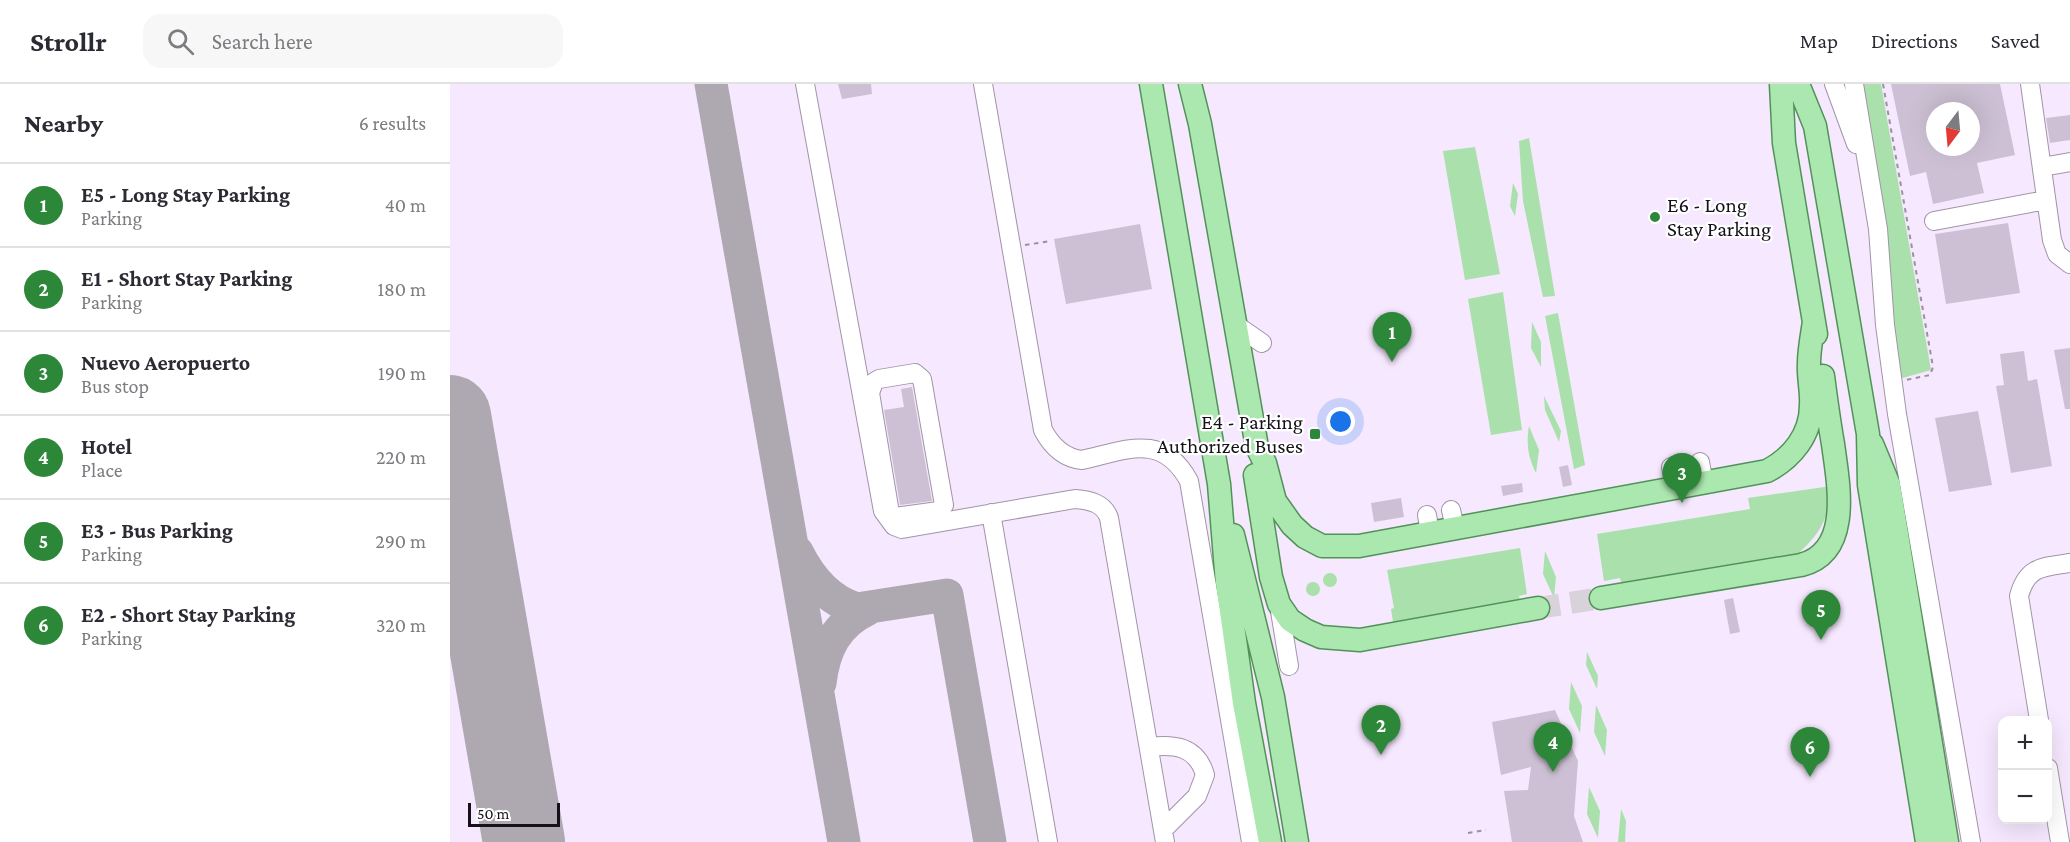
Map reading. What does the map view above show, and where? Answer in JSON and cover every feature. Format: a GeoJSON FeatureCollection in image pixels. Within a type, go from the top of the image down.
{"type":"FeatureCollection","features":[{"type":"Feature","properties":{"kind":"main road"},"geometry":{"type":"LineString","coordinates":[[1152,84],[1219,484],[1273,697],[1297,842]]}},
{"type":"Feature","properties":{"kind":"main road"},"geometry":{"type":"LineString","coordinates":[[1190,84],[1200,124],[1257,447],[1275,501],[1292,525],[1305,537],[1322,546],[1702,472],[1767,471],[1791,456],[1804,435],[1811,408],[1809,362],[1814,322]]}},
{"type":"Feature","properties":{"kind":"main road"},"geometry":{"type":"LineString","coordinates":[[1601,598],[1740,583],[1807,563],[1827,548],[1836,528],[1840,495],[1784,143],[1781,84]]}},
{"type":"Feature","properties":{"kind":"main road"},"geometry":{"type":"LineString","coordinates":[[1798,84],[1815,126],[1868,434],[1869,485],[1927,842]]}},
{"type":"Feature","properties":{"kind":"main road"},"geometry":{"type":"LineString","coordinates":[[1868,434],[1889,485],[1947,842]]}},
{"type":"Feature","properties":{"kind":"main road"},"geometry":{"type":"LineString","coordinates":[[1257,447],[1254,469],[1271,577],[1279,604],[1290,620],[1305,630],[1321,637],[1341,641],[1436,635],[1538,608]]}},
{"type":"Feature","properties":{"kind":"main road"},"geometry":{"type":"LineString","coordinates":[[1219,484],[1227,583],[1244,703],[1270,842]]}},
{"type":"Feature","properties":{"kind":"lane"},"geometry":{"type":"LineString","coordinates":[[805,84],[874,448],[883,511],[894,526],[902,529],[1075,499],[1087,500],[1105,509],[1109,518],[1164,836]]}},
{"type":"Feature","properties":{"kind":"lane"},"geometry":{"type":"LineString","coordinates":[[983,84],[1043,430],[1047,438],[1060,453],[1072,459],[1082,460],[1146,447],[1158,450],[1172,456],[1189,481],[1251,842]]}},
{"type":"Feature","properties":{"kind":"lane"},"geometry":{"type":"LineString","coordinates":[[1834,84],[1871,185]]}},
{"type":"Feature","properties":{"kind":"lane"},"geometry":{"type":"LineString","coordinates":[[1854,84],[1878,229],[1885,325],[1897,414],[1971,842]]}},
{"type":"Feature","properties":{"kind":"lane"},"geometry":{"type":"LineString","coordinates":[[2030,84],[2046,200],[2057,254],[2070,264]]}},
{"type":"Feature","properties":{"kind":"lane"},"geometry":{"type":"LineString","coordinates":[[2042,167],[2070,162]]}},
{"type":"Feature","properties":{"kind":"lane"},"geometry":{"type":"LineString","coordinates":[[1934,221],[2046,200]]}},
{"type":"Feature","properties":{"kind":"lane"},"geometry":{"type":"LineString","coordinates":[[1236,325],[1262,343]]}},
{"type":"Feature","properties":{"kind":"lane"},"geometry":{"type":"LineString","coordinates":[[915,373],[919,375],[922,379],[943,509],[892,516],[874,448],[871,387],[879,379],[915,373]]}},
{"type":"Feature","properties":{"kind":"lane"},"geometry":{"type":"LineString","coordinates":[[992,513],[1048,842]]}},
{"type":"Feature","properties":{"kind":"lane"},"geometry":{"type":"LineString","coordinates":[[2038,716],[2019,596],[2023,581],[2037,569],[2070,563]]}},
{"type":"Feature","properties":{"kind":"lane"},"geometry":{"type":"LineString","coordinates":[[1279,604],[1289,666]]}},
{"type":"Feature","properties":{"kind":"lane"},"geometry":{"type":"LineString","coordinates":[[1149,747],[1177,746],[1195,756],[1205,775],[1197,796],[1164,836]]}},
{"type":"Feature","properties":{"kind":"lane"},"geometry":{"type":"LineString","coordinates":[[2048,770],[2063,836]]}},
{"type":"Feature","properties":{"kind":"path"},"geometry":{"type":"LineString","coordinates":[[1883,84],[1933,368],[1930,375],[1902,383]]}},
{"type":"Feature","properties":{"kind":"path"},"geometry":{"type":"LineString","coordinates":[[1021,245],[1051,240]]}},
{"type":"Feature","properties":{"kind":"path"},"geometry":{"type":"LineString","coordinates":[[1468,833],[1486,830]]}},
{"type":"Feature","properties":{"kind":"shaded area"},"geometry":{"type":"Polygon","coordinates":[[[450,84],[2070,84],[2070,842],[450,842],[450,84]]]}},
{"type":"Feature","properties":{"kind":"green space"},"geometry":{"type":"Polygon","coordinates":[[[1863,84],[1881,84],[1931,370],[1899,379],[1884,212],[1863,84]]]}},
{"type":"Feature","properties":{"kind":"green space"},"geometry":{"type":"Polygon","coordinates":[[[1529,138],[1555,296],[1543,297],[1523,201],[1519,141],[1529,138]]]}},
{"type":"Feature","properties":{"kind":"green space"},"geometry":{"type":"Polygon","coordinates":[[[1475,147],[1500,274],[1465,280],[1443,151],[1475,147]]]}},
{"type":"Feature","properties":{"kind":"green space"},"geometry":{"type":"Polygon","coordinates":[[[1513,183],[1518,194],[1515,216],[1510,206],[1513,183]]]}},
{"type":"Feature","properties":{"kind":"green space"},"geometry":{"type":"Polygon","coordinates":[[[1503,292],[1522,430],[1491,435],[1468,299],[1503,292]]]}},
{"type":"Feature","properties":{"kind":"green space"},"geometry":{"type":"Polygon","coordinates":[[[1558,313],[1585,465],[1574,469],[1545,316],[1558,313]]]}},
{"type":"Feature","properties":{"kind":"green space"},"geometry":{"type":"Polygon","coordinates":[[[1532,322],[1541,342],[1541,367],[1531,348],[1532,322]]]}},
{"type":"Feature","properties":{"kind":"green space"},"geometry":{"type":"Polygon","coordinates":[[[1544,396],[1561,431],[1559,442],[1545,410],[1544,396]]]}},
{"type":"Feature","properties":{"kind":"green space"},"geometry":{"type":"Polygon","coordinates":[[[1529,426],[1539,450],[1536,473],[1528,450],[1529,426]]]}},
{"type":"Feature","properties":{"kind":"green space"},"geometry":{"type":"Polygon","coordinates":[[[1831,486],[1828,508],[1822,526],[1811,541],[1795,556],[1623,588],[1620,578],[1604,581],[1597,534],[1750,509],[1748,498],[1831,486]]]}},
{"type":"Feature","properties":{"kind":"green space"},"geometry":{"type":"Polygon","coordinates":[[[1520,548],[1527,594],[1519,596],[1521,605],[1394,628],[1391,609],[1394,608],[1387,570],[1520,548]]]}},
{"type":"Feature","properties":{"kind":"green space"},"geometry":{"type":"Polygon","coordinates":[[[1545,551],[1556,577],[1554,598],[1543,574],[1545,551]]]}},
{"type":"Feature","properties":{"kind":"green space"},"geometry":{"type":"Polygon","coordinates":[[[1327,573],[1333,573],[1337,580],[1333,587],[1327,587],[1323,583],[1323,577],[1327,573]]]}},
{"type":"Feature","properties":{"kind":"green space"},"geometry":{"type":"Polygon","coordinates":[[[1310,582],[1316,582],[1320,589],[1316,596],[1310,596],[1306,592],[1306,586],[1310,582]]]}},
{"type":"Feature","properties":{"kind":"green space"},"geometry":{"type":"Polygon","coordinates":[[[1587,652],[1598,676],[1597,689],[1586,665],[1587,652]]]}},
{"type":"Feature","properties":{"kind":"green space"},"geometry":{"type":"Polygon","coordinates":[[[1571,682],[1582,706],[1580,733],[1569,709],[1571,682]]]}},
{"type":"Feature","properties":{"kind":"green space"},"geometry":{"type":"Polygon","coordinates":[[[1596,705],[1607,730],[1605,756],[1594,732],[1596,705]]]}},
{"type":"Feature","properties":{"kind":"green space"},"geometry":{"type":"Polygon","coordinates":[[[1589,787],[1600,811],[1598,838],[1587,814],[1589,787]]]}},
{"type":"Feature","properties":{"kind":"green space"},"geometry":{"type":"Polygon","coordinates":[[[1621,809],[1626,821],[1625,842],[1618,842],[1621,809]]]}},
{"type":"Feature","properties":{"kind":"building"},"geometry":{"type":"Polygon","coordinates":[[[838,84],[871,84],[872,94],[842,99],[838,84]]]}},
{"type":"Feature","properties":{"kind":"building"},"geometry":{"type":"Polygon","coordinates":[[[1891,84],[2000,84],[2015,155],[1977,163],[1984,193],[1933,204],[1926,172],[1910,176],[1891,84]]]}},
{"type":"Feature","properties":{"kind":"building"},"geometry":{"type":"Polygon","coordinates":[[[2070,115],[2070,140],[2050,143],[2046,118],[2070,115]]]}},
{"type":"Feature","properties":{"kind":"building"},"geometry":{"type":"Polygon","coordinates":[[[2008,223],[2020,293],[1946,304],[1935,234],[2008,223]]]}},
{"type":"Feature","properties":{"kind":"building"},"geometry":{"type":"Polygon","coordinates":[[[1140,224],[1152,289],[1066,304],[1054,239],[1140,224]]]}},
{"type":"Feature","properties":{"kind":"building"},"geometry":{"type":"Polygon","coordinates":[[[2070,348],[2070,409],[2065,409],[2054,350],[2070,348]]]}},
{"type":"Feature","properties":{"kind":"building"},"geometry":{"type":"Polygon","coordinates":[[[2024,351],[2028,381],[2037,379],[2052,466],[2011,473],[1996,386],[2004,385],[2000,354],[2024,351]]]}},
{"type":"Feature","properties":{"kind":"building"},"geometry":{"type":"Polygon","coordinates":[[[912,387],[932,501],[900,505],[884,410],[904,407],[901,389],[912,387]]]}},
{"type":"Feature","properties":{"kind":"building"},"geometry":{"type":"Polygon","coordinates":[[[1978,411],[1992,485],[1949,492],[1935,418],[1978,411]]]}},
{"type":"Feature","properties":{"kind":"building"},"geometry":{"type":"Polygon","coordinates":[[[1568,465],[1572,485],[1563,487],[1559,467],[1568,465]]]}},
{"type":"Feature","properties":{"kind":"building"},"geometry":{"type":"Polygon","coordinates":[[[1522,483],[1523,492],[1503,496],[1501,486],[1522,483]]]}},
{"type":"Feature","properties":{"kind":"building"},"geometry":{"type":"Polygon","coordinates":[[[1401,498],[1404,517],[1374,522],[1371,503],[1401,498]]]}},
{"type":"Feature","properties":{"kind":"building"},"geometry":{"type":"Polygon","coordinates":[[[1733,598],[1740,632],[1730,634],[1724,600],[1733,598]]]}},
{"type":"Feature","properties":{"kind":"building"},"geometry":{"type":"Polygon","coordinates":[[[1555,710],[1578,761],[1574,816],[1583,842],[1512,842],[1504,791],[1528,790],[1531,767],[1501,775],[1492,722],[1555,710]]]}},
{"type":"Feature","properties":{"kind":"taxiway"},"geometry":{"type":"LineString","coordinates":[[711,84],[844,842]]}},
{"type":"Feature","properties":{"kind":"taxiway"},"geometry":{"type":"LineString","coordinates":[[797,552],[821,587],[838,600],[857,609],[947,595],[990,842]]}},
{"type":"Feature","properties":{"kind":"taxiway"},"geometry":{"type":"LineString","coordinates":[[820,683],[825,659],[834,639],[848,622],[868,609]]}},
{"type":"Feature","properties":{"kind":"runway"},"geometry":{"type":"LineString","coordinates":[[450,416],[524,842]]}},
{"type":"Feature","properties":{"kind":"tunnel"},"geometry":{"type":"LineString","coordinates":[[1538,608],[1601,598]]}},
{"type":"Feature","properties":{"kind":"place","name":"E6 - Long Stay Parking"},"geometry":{"type":"Point","coordinates":[1655,217]}},
{"type":"Feature","properties":{"kind":"place","name":"E5 - Long Stay Parking"},"geometry":{"type":"Point","coordinates":[1392,362]}},
{"type":"Feature","properties":{"kind":"place","name":"E4 - Parking Authorized Buses"},"geometry":{"type":"Point","coordinates":[1315,434]}},
{"type":"Feature","properties":{"kind":"place","name":"Nuevo Aeropuerto"},"geometry":{"type":"Point","coordinates":[1682,503]}},
{"type":"Feature","properties":{"kind":"place","name":"E3 - Bus Parking"},"geometry":{"type":"Point","coordinates":[1821,640]}},
{"type":"Feature","properties":{"kind":"place","name":"E1 - Short Stay Parking"},"geometry":{"type":"Point","coordinates":[1381,755]}},
{"type":"Feature","properties":{"kind":"place","name":"Hotel"},"geometry":{"type":"Point","coordinates":[1553,772]}},
{"type":"Feature","properties":{"kind":"place","name":"E2 - Short Stay Parking"},"geometry":{"type":"Point","coordinates":[1810,777]}}]}
